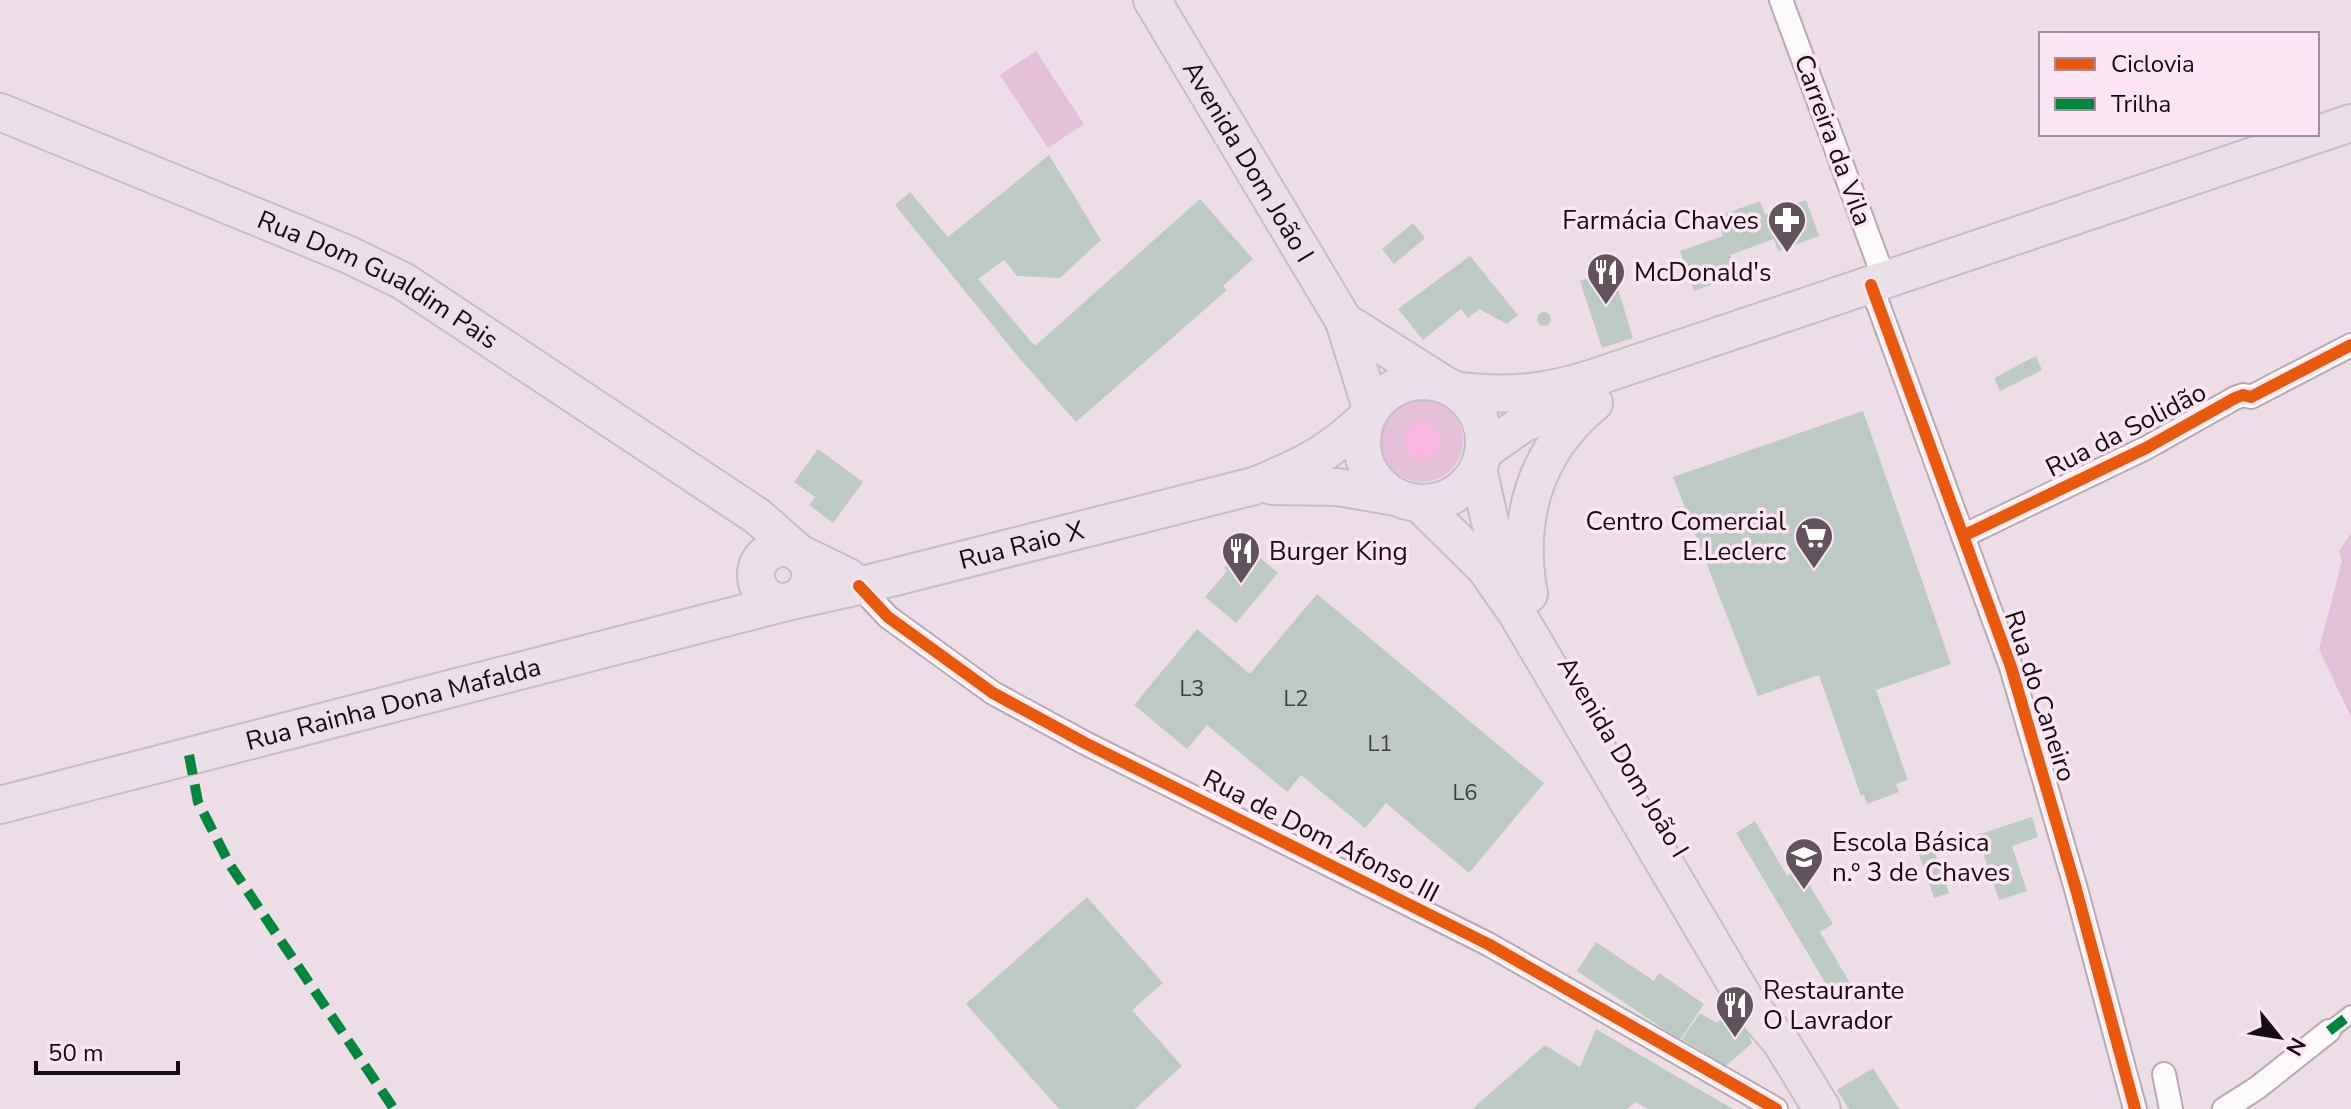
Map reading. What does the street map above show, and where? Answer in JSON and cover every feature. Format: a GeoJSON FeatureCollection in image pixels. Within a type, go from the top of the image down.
{"type":"FeatureCollection","features":[{"type":"Feature","properties":{"kind":"main road","name":"Avenida Dom João I"},"geometry":{"type":"LineString","coordinates":[[1152,0],[1344,321],[1369,413]]}},
{"type":"Feature","properties":{"kind":"main road","name":"Rua Dom Gualdim Pais"},"geometry":{"type":"LineString","coordinates":[[0,112],[347,254],[403,281],[772,528],[799,553],[848,577],[859,586]]}},
{"type":"Feature","properties":{"kind":"main road"},"geometry":{"type":"LineString","coordinates":[[2319,134],[2351,123]]}},
{"type":"Feature","properties":{"kind":"main road"},"geometry":{"type":"LineString","coordinates":[[1878,290],[1557,389],[1512,395],[1420,380],[1401,384],[1385,394],[1369,413],[1362,436],[1366,463],[1381,486],[1407,500],[1437,501],[1454,495],[1468,483],[1481,460],[1524,423],[1878,290],[2314,136]]}},
{"type":"Feature","properties":{"kind":"main road","name":"Avenida Dom João I"},"geometry":{"type":"LineString","coordinates":[[1344,321],[1449,386]]}},
{"type":"Feature","properties":{"kind":"main road"},"geometry":{"type":"LineString","coordinates":[[1449,386],[1470,402],[1479,417],[1484,434],[1481,460]]}},
{"type":"Feature","properties":{"kind":"main road"},"geometry":{"type":"LineString","coordinates":[[1531,603],[1525,573],[1525,531],[1538,477],[1568,426],[1608,392]]}},
{"type":"Feature","properties":{"kind":"main road","name":"Rua Raio X"},"geometry":{"type":"LineString","coordinates":[[787,602],[1254,486],[1326,453],[1369,413]]}},
{"type":"Feature","properties":{"kind":"main road","name":"Avenida Dom João I"},"geometry":{"type":"LineString","coordinates":[[1481,460],[1489,518],[1500,555],[1761,990],[1807,1106]]}},
{"type":"Feature","properties":{"kind":"main road","name":"Rua Raio X"},"geometry":{"type":"LineString","coordinates":[[1254,486],[1337,487],[1407,500]]}},
{"type":"Feature","properties":{"kind":"main road","name":"Rua Dom Gualdim Pais"},"geometry":{"type":"LineString","coordinates":[[727,499],[755,544],[757,567]]}},
{"type":"Feature","properties":{"kind":"main road","name":"Avenida Dom João I"},"geometry":{"type":"LineString","coordinates":[[1407,500],[1485,568],[1516,612],[1746,1001],[1781,1042]]}},
{"type":"Feature","properties":{"kind":"main road"},"geometry":{"type":"LineString","coordinates":[[694,627],[727,602],[761,559],[774,549],[783,547],[799,553],[810,570],[809,581],[805,591],[797,598],[787,602],[776,601],[759,588],[757,567]]}},
{"type":"Feature","properties":{"kind":"main road","name":"Rua Rainha Dona Mafalda"},"geometry":{"type":"LineString","coordinates":[[0,805],[787,602]]}},
{"type":"Feature","properties":{"kind":"street","name":"Carreira da Vila"},"geometry":{"type":"LineString","coordinates":[[1781,0],[1878,290]]}},
{"type":"Feature","properties":{"kind":"street","name":"Rua do Caneiro"},"geometry":{"type":"LineString","coordinates":[[1878,290],[2011,667],[2076,889],[2135,1109]]}},
{"type":"Feature","properties":{"kind":"street","name":"Rua da Solidão"},"geometry":{"type":"LineString","coordinates":[[1963,536],[2146,448],[2235,398],[2243,395],[2251,397],[2351,345]]}},
{"type":"Feature","properties":{"kind":"street","name":"Rua de Dom Afonso III"},"geometry":{"type":"LineString","coordinates":[[859,586],[888,617],[993,693],[1085,743],[1488,944],[1776,1109]]}},
{"type":"Feature","properties":{"kind":"street"},"geometry":{"type":"LineString","coordinates":[[2224,1109],[2257,1088],[2351,1014]]}},
{"type":"Feature","properties":{"kind":"street"},"geometry":{"type":"LineString","coordinates":[[2164,1074],[2171,1109]]}},
{"type":"Feature","properties":{"kind":"shaded area"},"geometry":{"type":"Polygon","coordinates":[[[1036,51],[1084,124],[1048,148],[1000,75],[1036,51]]]}},
{"type":"Feature","properties":{"kind":"shaded area"},"geometry":{"type":"Polygon","coordinates":[[[1422,400],[1438,404],[1451,412],[1459,425],[1463,441],[1459,457],[1451,470],[1438,478],[1422,482],[1406,478],[1393,470],[1385,457],[1381,441],[1385,425],[1393,412],[1406,404],[1422,400]]]}},
{"type":"Feature","properties":{"kind":"shaded area"},"geometry":{"type":"Polygon","coordinates":[[[1422,424],[1435,429],[1440,442],[1435,455],[1422,460],[1409,455],[1404,442],[1409,429],[1422,424]]]}},
{"type":"Feature","properties":{"kind":"shaded area"},"geometry":{"type":"Polygon","coordinates":[[[2351,534],[2351,717],[2319,649],[2342,561],[2339,551],[2351,534]]]}},
{"type":"Feature","properties":{"kind":"building"},"geometry":{"type":"Polygon","coordinates":[[[1049,155],[1101,240],[1060,278],[1017,276],[1004,260],[978,279],[1035,346],[1200,199],[1253,259],[1223,286],[1227,290],[1076,422],[1020,359],[895,205],[910,192],[948,237],[1049,155]]]}},
{"type":"Feature","properties":{"kind":"building"},"geometry":{"type":"Polygon","coordinates":[[[1806,200],[1819,236],[1778,251],[1774,239],[1730,255],[1737,275],[1694,291],[1680,251],[1723,236],[1717,217],[1760,201],[1765,215],[1806,200]]]}},
{"type":"Feature","properties":{"kind":"building"},"geometry":{"type":"Polygon","coordinates":[[[1413,223],[1425,238],[1394,264],[1382,249],[1413,223]]]}},
{"type":"Feature","properties":{"kind":"building"},"geometry":{"type":"Polygon","coordinates":[[[1470,256],[1518,315],[1507,324],[1479,309],[1468,318],[1461,309],[1423,340],[1398,309],[1470,256]]]}},
{"type":"Feature","properties":{"kind":"building","name":"McDonald's"},"geometry":{"type":"Polygon","coordinates":[[[1612,270],[1633,338],[1602,348],[1580,281],[1612,270]]]}},
{"type":"Feature","properties":{"kind":"building"},"geometry":{"type":"Polygon","coordinates":[[[1544,312],[1551,319],[1544,326],[1537,319],[1544,312]]]}},
{"type":"Feature","properties":{"kind":"building"},"geometry":{"type":"Polygon","coordinates":[[[2036,356],[2042,370],[2000,391],[1994,378],[2036,356]]]}},
{"type":"Feature","properties":{"kind":"building","name":"Centro Comercial E.Leclerc"},"geometry":{"type":"Polygon","coordinates":[[[1863,411],[1951,664],[1876,690],[1908,780],[1896,784],[1899,792],[1867,804],[1864,795],[1861,796],[1819,675],[1758,696],[1673,477],[1863,411]]]}},
{"type":"Feature","properties":{"kind":"building"},"geometry":{"type":"Polygon","coordinates":[[[818,449],[863,482],[833,523],[809,505],[815,497],[794,482],[818,449]]]}},
{"type":"Feature","properties":{"kind":"building","name":"Burger King"},"geometry":{"type":"Polygon","coordinates":[[[1244,544],[1278,573],[1236,623],[1205,597],[1244,544]]]}},
{"type":"Feature","properties":{"kind":"building"},"geometry":{"type":"Polygon","coordinates":[[[1317,594],[1544,783],[1469,873],[1386,803],[1365,828],[1301,775],[1287,792],[1207,725],[1187,749],[1134,705],[1197,629],[1250,674],[1317,594]]]}},
{"type":"Feature","properties":{"kind":"building"},"geometry":{"type":"Polygon","coordinates":[[[2032,817],[2038,837],[2012,846],[2027,891],[1999,900],[1977,835],[2032,817]]]}},
{"type":"Feature","properties":{"kind":"building"},"geometry":{"type":"Polygon","coordinates":[[[1755,821],[1787,876],[1799,868],[1833,924],[1820,932],[1850,983],[1832,994],[1736,833],[1755,821]]]}},
{"type":"Feature","properties":{"kind":"building"},"geometry":{"type":"Polygon","coordinates":[[[1934,849],[1949,893],[1934,898],[1919,855],[1934,849]]]}},
{"type":"Feature","properties":{"kind":"building"},"geometry":{"type":"Polygon","coordinates":[[[1087,897],[1163,983],[1132,1010],[1182,1066],[1135,1109],[1059,1109],[966,1004],[1087,897]]]}},
{"type":"Feature","properties":{"kind":"building"},"geometry":{"type":"Polygon","coordinates":[[[1596,942],[1654,981],[1659,973],[1704,1004],[1680,1040],[1577,971],[1596,942]]]}},
{"type":"Feature","properties":{"kind":"building","name":"Restaurante O Lavrador"},"geometry":{"type":"Polygon","coordinates":[[[1735,1007],[1752,1043],[1726,1066],[1682,1039],[1700,1013],[1717,1023],[1735,1007]]]}},
{"type":"Feature","properties":{"kind":"building"},"geometry":{"type":"Polygon","coordinates":[[[1596,1029],[1733,1109],[1648,1109],[1635,1102],[1627,1109],[1472,1109],[1545,1045],[1580,1067],[1596,1029]]]}},
{"type":"Feature","properties":{"kind":"building"},"geometry":{"type":"Polygon","coordinates":[[[1873,1068],[1899,1109],[1849,1109],[1837,1090],[1873,1068]]]}},
{"type":"Feature","properties":{"kind":"marked path"},"geometry":{"type":"LineString","coordinates":[[189,755],[198,802],[230,865],[394,1109]]}},
{"type":"Feature","properties":{"kind":"marked path"},"geometry":{"type":"LineString","coordinates":[[2329,1031],[2351,1014]]}},
{"type":"Feature","properties":{"kind":"cycle path"},"geometry":{"type":"LineString","coordinates":[[1871,285],[2011,667],[2076,889],[2135,1109]]}},
{"type":"Feature","properties":{"kind":"cycle path"},"geometry":{"type":"LineString","coordinates":[[1963,536],[2146,448],[2235,398],[2243,395],[2251,397],[2351,345]]}},
{"type":"Feature","properties":{"kind":"cycle path"},"geometry":{"type":"LineString","coordinates":[[859,586],[888,617],[993,693],[1085,743],[1488,944],[1776,1109]]}},
{"type":"Feature","properties":{"kind":"place","name":"Farmácia Chaves"},"geometry":{"type":"Point","coordinates":[1787,254]}},
{"type":"Feature","properties":{"kind":"place","name":"McDonald's"},"geometry":{"type":"Point","coordinates":[1606,306]}},
{"type":"Feature","properties":{"kind":"place","name":"Centro Comercial E.Leclerc"},"geometry":{"type":"Point","coordinates":[1814,570]}},
{"type":"Feature","properties":{"kind":"place","name":"Burger King"},"geometry":{"type":"Point","coordinates":[1241,585]}},
{"type":"Feature","properties":{"kind":"place","name":"Escola Básica n.º 3 de Chaves"},"geometry":{"type":"Point","coordinates":[1804,891]}},
{"type":"Feature","properties":{"kind":"place","name":"Restaurante O Lavrador"},"geometry":{"type":"Point","coordinates":[1735,1039]}}]}
